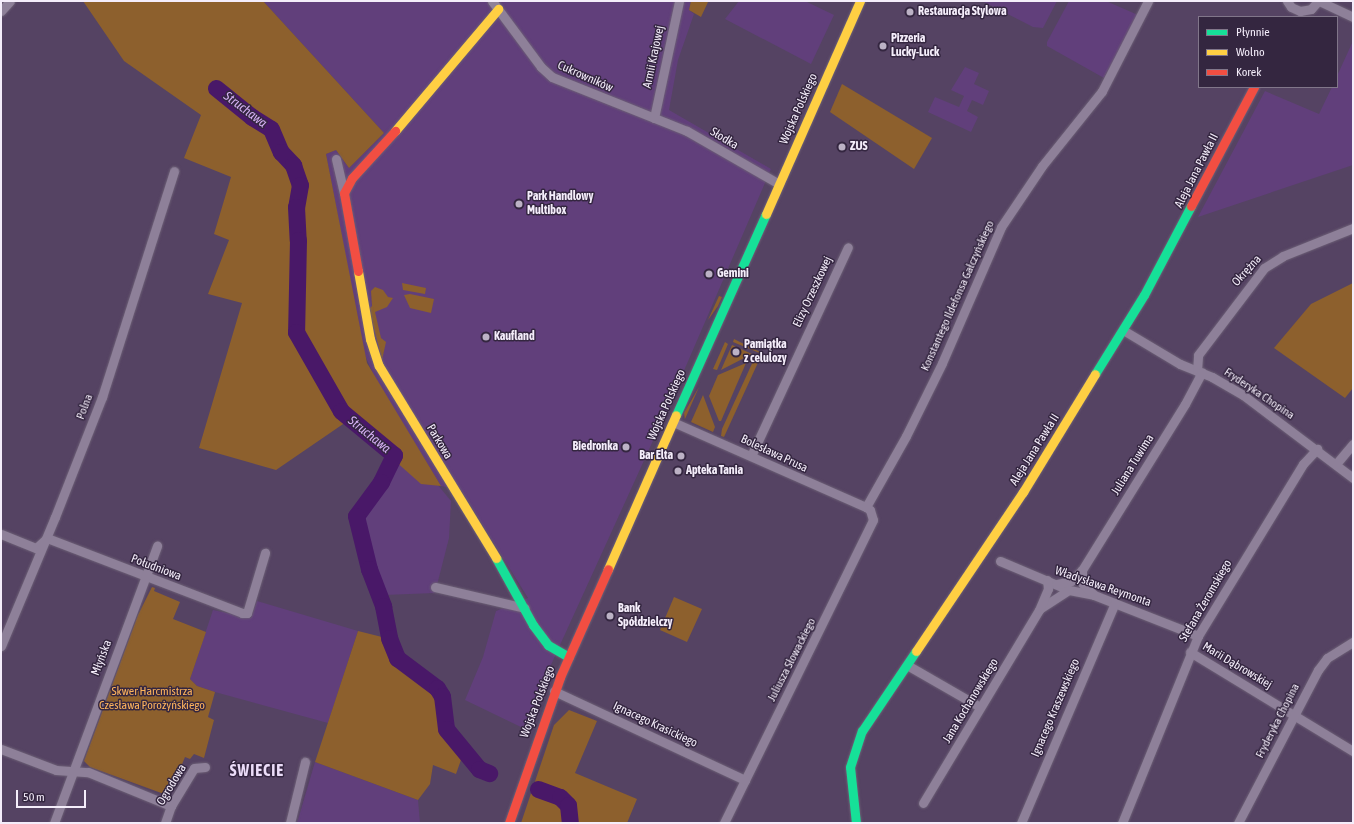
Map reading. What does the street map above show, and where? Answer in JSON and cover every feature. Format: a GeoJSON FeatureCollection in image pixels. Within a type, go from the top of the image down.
{"type":"FeatureCollection","features":[{"type":"Feature","properties":{"kind":"street"},"geometry":{"type":"LineString","coordinates":[[1,11],[10,1]]}},
{"type":"Feature","properties":{"kind":"street","name":"Cukrowników"},"geometry":{"type":"LineString","coordinates":[[492,1],[552,77],[654,118]]}},
{"type":"Feature","properties":{"kind":"street","name":"Armii Krajowej"},"geometry":{"type":"LineString","coordinates":[[654,118],[679,1]]}},
{"type":"Feature","properties":{"kind":"street","name":"Wojska Polskiego"},"geometry":{"type":"LineString","coordinates":[[509,823],[554,691],[568,657],[860,1]]}},
{"type":"Feature","properties":{"kind":"street","name":"Konstantego Ildefonsa Gałczyńskiego"},"geometry":{"type":"LineString","coordinates":[[866,507],[906,436],[942,363],[1001,227],[1042,166],[1102,91],[1148,1]]}},
{"type":"Feature","properties":{"kind":"street"},"geometry":{"type":"LineString","coordinates":[[1287,1],[1292,13],[1305,11],[1318,1],[1353,17]]}},
{"type":"Feature","properties":{"kind":"street"},"geometry":{"type":"LineString","coordinates":[[344,193],[352,178],[367,164],[498,9]]}},
{"type":"Feature","properties":{"kind":"street","name":"Aleja Jana Pawła II"},"geometry":{"type":"LineString","coordinates":[[856,823],[850,776],[855,746],[866,724],[1023,492],[1123,330],[1159,270],[1253,88]]}},
{"type":"Feature","properties":{"kind":"street","name":"Słodka"},"geometry":{"type":"LineString","coordinates":[[654,118],[687,131],[779,184]]}},
{"type":"Feature","properties":{"kind":"street"},"geometry":{"type":"LineString","coordinates":[[336,159],[344,193]]}},
{"type":"Feature","properties":{"kind":"street","name":"Polna"},"geometry":{"type":"LineString","coordinates":[[1,646],[47,538],[106,384],[174,171]]}},
{"type":"Feature","properties":{"kind":"street","name":"Parkowa"},"geometry":{"type":"LineString","coordinates":[[344,193],[361,279],[370,339],[378,366],[545,642],[568,657]]}},
{"type":"Feature","properties":{"kind":"street","name":"Okrężna"},"geometry":{"type":"LineString","coordinates":[[1199,372],[1198,355],[1264,268],[1284,256],[1353,228]]}},
{"type":"Feature","properties":{"kind":"street","name":"Elizy Orzeszkowej"},"geometry":{"type":"LineString","coordinates":[[751,456],[848,247]]}},
{"type":"Feature","properties":{"kind":"street","name":"Fryderyka Chopina"},"geometry":{"type":"LineString","coordinates":[[1123,330],[1180,364],[1199,372],[1243,395],[1317,449],[1353,478]]}},
{"type":"Feature","properties":{"kind":"street","name":"Juliana Tuwima"},"geometry":{"type":"LineString","coordinates":[[1057,584],[1071,581],[1082,570],[1185,404],[1199,372]]}},
{"type":"Feature","properties":{"kind":"street","name":"Bolesława Prusa"},"geometry":{"type":"LineString","coordinates":[[673,422],[866,507]]}},
{"type":"Feature","properties":{"kind":"street"},"geometry":{"type":"LineString","coordinates":[[1336,464],[1353,444]]}},
{"type":"Feature","properties":{"kind":"street","name":"Stefana Żeromskiego"},"geometry":{"type":"LineString","coordinates":[[1122,823],[1190,652],[1198,636],[1303,464],[1317,449]]}},
{"type":"Feature","properties":{"kind":"street","name":"Juliusza Słowackiego"},"geometry":{"type":"LineString","coordinates":[[724,823],[872,526],[873,516],[866,507]]}},
{"type":"Feature","properties":{"kind":"street"},"geometry":{"type":"LineString","coordinates":[[1,534],[36,548],[47,538]]}},
{"type":"Feature","properties":{"kind":"street","name":"Południowa"},"geometry":{"type":"LineString","coordinates":[[47,538],[242,613],[247,613],[265,553]]}},
{"type":"Feature","properties":{"kind":"street","name":"Młyńska"},"geometry":{"type":"LineString","coordinates":[[54,823],[157,546]]}},
{"type":"Feature","properties":{"kind":"street","name":"Władysława Reymonta"},"geometry":{"type":"LineString","coordinates":[[1000,561],[1069,590],[1094,595],[1198,636]]}},
{"type":"Feature","properties":{"kind":"street"},"geometry":{"type":"LineString","coordinates":[[1082,570],[1082,583],[1094,595]]}},
{"type":"Feature","properties":{"kind":"street","name":"Jana Kochanowskiego"},"geometry":{"type":"LineString","coordinates":[[923,803],[1039,610],[1048,589],[1047,580]]}},
{"type":"Feature","properties":{"kind":"street"},"geometry":{"type":"LineString","coordinates":[[435,587],[524,608]]}},
{"type":"Feature","properties":{"kind":"street","name":"Jana Kochanowskiego"},"geometry":{"type":"LineString","coordinates":[[1039,610],[1069,590]]}},
{"type":"Feature","properties":{"kind":"street","name":"Ignacego Kraszewskiego"},"geometry":{"type":"LineString","coordinates":[[1021,823],[1115,603]]}},
{"type":"Feature","properties":{"kind":"street","name":"Fryderyka Chopina"},"geometry":{"type":"LineString","coordinates":[[1238,823],[1318,670],[1327,658],[1353,642]]}},
{"type":"Feature","properties":{"kind":"street","name":"Marii Dąbrowskiej"},"geometry":{"type":"LineString","coordinates":[[1190,652],[1353,751]]}},
{"type":"Feature","properties":{"kind":"street"},"geometry":{"type":"LineString","coordinates":[[907,665],[980,707]]}},
{"type":"Feature","properties":{"kind":"street","name":"Ignacego Krasickiego"},"geometry":{"type":"LineString","coordinates":[[554,691],[745,780]]}},
{"type":"Feature","properties":{"kind":"street"},"geometry":{"type":"LineString","coordinates":[[1,749],[56,770],[88,772],[171,806]]}},
{"type":"Feature","properties":{"kind":"street"},"geometry":{"type":"LineString","coordinates":[[290,823],[305,762]]}},
{"type":"Feature","properties":{"kind":"street","name":"Ogrodowa"},"geometry":{"type":"LineString","coordinates":[[165,823],[171,806],[194,768],[205,766]]}},
{"type":"Feature","properties":{"kind":"shaded area"},"geometry":{"type":"Polygon","coordinates":[[[263,1],[691,1],[689,10],[694,14],[678,60],[669,110],[771,169],[667,410],[550,667],[525,729],[465,700],[483,657],[496,611],[528,598],[461,490],[441,486],[375,378],[364,353],[326,154],[336,150],[349,168],[384,133],[263,1]]]}},
{"type":"Feature","properties":{"kind":"shaded area"},"geometry":{"type":"Polygon","coordinates":[[[739,1],[805,1],[834,15],[811,64],[725,19],[739,1]]]}},
{"type":"Feature","properties":{"kind":"shaded area"},"geometry":{"type":"Polygon","coordinates":[[[982,1],[1057,1],[1043,28],[1033,27],[982,1]]]}},
{"type":"Feature","properties":{"kind":"shaded area"},"geometry":{"type":"Polygon","coordinates":[[[1069,1],[1106,1],[1138,15],[1104,78],[1047,46],[1047,42],[1069,1]]]}},
{"type":"Feature","properties":{"kind":"shaded area"},"geometry":{"type":"Polygon","coordinates":[[[1353,41],[1353,165],[1198,217],[1265,91],[1319,114],[1332,88],[1338,88],[1338,74],[1353,41]]]}},
{"type":"Feature","properties":{"kind":"shaded area"},"geometry":{"type":"Polygon","coordinates":[[[965,67],[979,73],[974,84],[989,91],[983,105],[972,100],[967,111],[978,117],[971,132],[928,112],[935,97],[959,107],[964,96],[951,90],[965,67]]]}},
{"type":"Feature","properties":{"kind":"shaded area"},"geometry":{"type":"Polygon","coordinates":[[[399,456],[428,473],[451,501],[449,538],[435,593],[384,595],[370,561],[359,516],[399,456]]]}},
{"type":"Feature","properties":{"kind":"shaded area"},"geometry":{"type":"Polygon","coordinates":[[[257,601],[358,631],[328,723],[215,692],[197,686],[190,679],[213,610],[251,618],[257,601]]]}},
{"type":"Feature","properties":{"kind":"shaded area"},"geometry":{"type":"Polygon","coordinates":[[[315,762],[418,800],[420,823],[297,823],[315,762]]]}},
{"type":"Feature","properties":{"kind":"green space"},"geometry":{"type":"Polygon","coordinates":[[[83,1],[263,1],[384,133],[349,168],[336,150],[326,154],[367,363],[441,486],[421,484],[349,420],[276,470],[199,448],[242,303],[208,294],[229,240],[214,234],[231,177],[184,158],[201,115],[124,61],[83,1]]]}},
{"type":"Feature","properties":{"kind":"green space"},"geometry":{"type":"Polygon","coordinates":[[[691,1],[708,2],[701,17],[689,10],[691,1]]]}},
{"type":"Feature","properties":{"kind":"green space"},"geometry":{"type":"Polygon","coordinates":[[[842,84],[932,138],[914,169],[830,112],[842,84]]]}},
{"type":"Feature","properties":{"kind":"green space"},"geometry":{"type":"Polygon","coordinates":[[[402,283],[426,288],[425,294],[403,290],[402,283]]]}},
{"type":"Feature","properties":{"kind":"green space"},"geometry":{"type":"Polygon","coordinates":[[[1353,283],[1353,388],[1345,398],[1274,348],[1311,304],[1353,283]]]}},
{"type":"Feature","properties":{"kind":"green space"},"geometry":{"type":"Polygon","coordinates":[[[375,287],[383,290],[388,297],[393,298],[387,307],[375,312],[381,338],[386,342],[382,360],[369,309],[372,306],[371,291],[375,287]]]}},
{"type":"Feature","properties":{"kind":"green space"},"geometry":{"type":"Polygon","coordinates":[[[410,294],[434,299],[431,313],[410,308],[404,295],[410,294]]]}},
{"type":"Feature","properties":{"kind":"green space"},"geometry":{"type":"Polygon","coordinates":[[[719,296],[722,297],[718,306],[708,320],[719,296]]]}},
{"type":"Feature","properties":{"kind":"green space"},"geometry":{"type":"Polygon","coordinates":[[[734,339],[762,353],[762,354],[733,342],[734,339]]]}},
{"type":"Feature","properties":{"kind":"green space"},"geometry":{"type":"Polygon","coordinates":[[[725,342],[728,344],[717,370],[713,369],[725,342]]]}},
{"type":"Feature","properties":{"kind":"green space"},"geometry":{"type":"Polygon","coordinates":[[[732,345],[752,354],[721,370],[732,345]]]}},
{"type":"Feature","properties":{"kind":"green space"},"geometry":{"type":"Polygon","coordinates":[[[756,355],[761,356],[724,437],[721,436],[722,429],[756,355]]]}},
{"type":"Feature","properties":{"kind":"green space"},"geometry":{"type":"Polygon","coordinates":[[[746,363],[721,421],[719,421],[709,396],[718,375],[746,363]]]}},
{"type":"Feature","properties":{"kind":"green space"},"geometry":{"type":"Polygon","coordinates":[[[699,387],[685,419],[685,420],[684,413],[699,387]]]}},
{"type":"Feature","properties":{"kind":"green space"},"geometry":{"type":"Polygon","coordinates":[[[703,395],[715,427],[713,432],[691,422],[703,395]]]}},
{"type":"Feature","properties":{"kind":"green space","name":"Skwer Harcmistrza Czesława Porożyńskiego"},"geometry":{"type":"Polygon","coordinates":[[[152,587],[155,588],[154,591],[180,602],[173,619],[206,632],[190,679],[197,686],[215,692],[208,717],[214,720],[204,758],[194,754],[190,759],[185,757],[171,791],[164,794],[90,767],[84,761],[138,615],[152,587]]]}},
{"type":"Feature","properties":{"kind":"green space"},"geometry":{"type":"Polygon","coordinates":[[[674,597],[702,609],[687,642],[660,630],[674,597]]]}},
{"type":"Feature","properties":{"kind":"green space"},"geometry":{"type":"Polygon","coordinates":[[[358,631],[382,637],[395,661],[435,695],[442,730],[462,757],[456,774],[433,765],[430,784],[418,800],[315,762],[358,631]]]}},
{"type":"Feature","properties":{"kind":"green space"},"geometry":{"type":"Polygon","coordinates":[[[569,710],[597,721],[575,773],[637,799],[627,823],[521,823],[554,725],[569,710]]]}},
{"type":"Feature","properties":{"kind":"waterway","name":"Struchawa"},"geometry":{"type":"LineString","coordinates":[[216,88],[252,117],[271,129],[281,152],[293,165],[300,185],[296,207],[298,240],[296,332],[341,411],[394,455],[381,482],[356,516],[369,569],[383,606],[389,638],[397,658],[437,688],[442,696],[446,729],[479,769],[489,773]]}},
{"type":"Feature","properties":{"kind":"waterway","name":"Struchawa"},"geometry":{"type":"LineString","coordinates":[[538,789],[560,797],[568,805],[570,823]]}},
{"type":"Feature","properties":{"kind":"traffic: fast"},"geometry":{"type":"LineString","coordinates":[[1095,374],[1144,295],[1191,206]]}},
{"type":"Feature","properties":{"kind":"traffic: fast"},"geometry":{"type":"LineString","coordinates":[[676,415],[766,214]]}},
{"type":"Feature","properties":{"kind":"traffic: fast"},"geometry":{"type":"LineString","coordinates":[[496,558],[533,625],[548,645],[569,657]]}},
{"type":"Feature","properties":{"kind":"traffic: fast"},"geometry":{"type":"LineString","coordinates":[[856,823],[850,767],[862,731],[916,651]]}},
{"type":"Feature","properties":{"kind":"traffic: slow"},"geometry":{"type":"LineString","coordinates":[[766,214],[860,1]]}},
{"type":"Feature","properties":{"kind":"traffic: slow"},"geometry":{"type":"LineString","coordinates":[[395,131],[498,9]]}},
{"type":"Feature","properties":{"kind":"traffic: slow"},"geometry":{"type":"LineString","coordinates":[[358,271],[370,339],[379,366],[496,558]]}},
{"type":"Feature","properties":{"kind":"traffic: slow"},"geometry":{"type":"LineString","coordinates":[[916,651],[1023,492],[1095,374]]}},
{"type":"Feature","properties":{"kind":"traffic: slow"},"geometry":{"type":"LineString","coordinates":[[608,569],[676,415]]}},
{"type":"Feature","properties":{"kind":"traffic: jam"},"geometry":{"type":"LineString","coordinates":[[1191,206],[1253,88]]}},
{"type":"Feature","properties":{"kind":"traffic: jam"},"geometry":{"type":"LineString","coordinates":[[358,271],[344,193],[352,178],[395,131]]}},
{"type":"Feature","properties":{"kind":"traffic: jam"},"geometry":{"type":"LineString","coordinates":[[509,823],[560,677],[608,569]]}},
{"type":"Feature","properties":{"kind":"place","name":"Restauracja Stylowa"},"geometry":{"type":"Point","coordinates":[910,12]}},
{"type":"Feature","properties":{"kind":"place","name":"Pizzeria Lucky-Luck"},"geometry":{"type":"Point","coordinates":[883,46]}},
{"type":"Feature","properties":{"kind":"place","name":"ZUS"},"geometry":{"type":"Point","coordinates":[842,147]}},
{"type":"Feature","properties":{"kind":"place","name":"Park Handlowy Multibox"},"geometry":{"type":"Point","coordinates":[519,204]}},
{"type":"Feature","properties":{"kind":"place","name":"Gemini"},"geometry":{"type":"Point","coordinates":[709,274]}},
{"type":"Feature","properties":{"kind":"place","name":"Kaufland"},"geometry":{"type":"Point","coordinates":[486,337]}},
{"type":"Feature","properties":{"kind":"place","name":"Pamiątka z celulozy"},"geometry":{"type":"Point","coordinates":[736,352]}},
{"type":"Feature","properties":{"kind":"place","name":"Biedronka"},"geometry":{"type":"Point","coordinates":[626,447]}},
{"type":"Feature","properties":{"kind":"place","name":"Bar Elta"},"geometry":{"type":"Point","coordinates":[681,456]}},
{"type":"Feature","properties":{"kind":"place","name":"Apteka Tania"},"geometry":{"type":"Point","coordinates":[678,471]}},
{"type":"Feature","properties":{"kind":"place","name":"Bank Spółdzielczy"},"geometry":{"type":"Point","coordinates":[610,616]}},
{"type":"Feature","properties":{"kind":"district","name":"ŚWIECIE"},"geometry":{"type":"Point","coordinates":[257,770]}}]}
